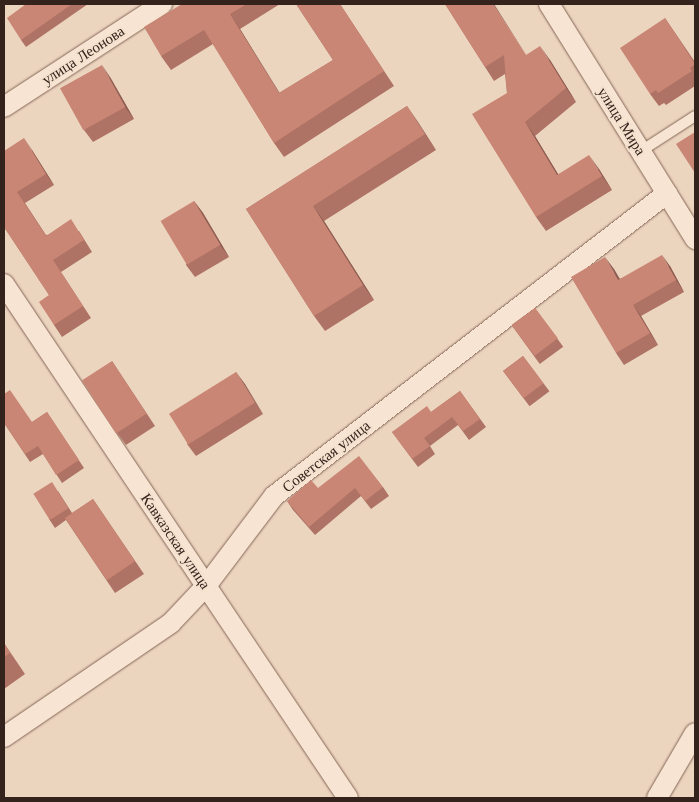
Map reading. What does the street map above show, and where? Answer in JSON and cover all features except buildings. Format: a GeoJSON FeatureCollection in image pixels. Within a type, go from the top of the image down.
{"type":"FeatureCollection","features":[{"type":"Feature","properties":{"kind":"street","name":"улица Леонова"},"geometry":{"type":"LineString","coordinates":[[4,107],[162,4]]}},
{"type":"Feature","properties":{"kind":"street","name":"улица Мира"},"geometry":{"type":"LineString","coordinates":[[549,4],[695,239]]}},
{"type":"Feature","properties":{"kind":"street","name":"Советская улица"},"geometry":{"type":"LineString","coordinates":[[4,737],[171,623],[206,586],[274,496],[667,193]]}},
{"type":"Feature","properties":{"kind":"street","name":"Кавказская улица"},"geometry":{"type":"LineString","coordinates":[[4,284],[348,798]]}},
{"type":"Feature","properties":{"kind":"street"},"geometry":{"type":"LineString","coordinates":[[657,798],[695,732]]}},
{"type":"Feature","properties":{"kind":"lane"},"geometry":{"type":"LineString","coordinates":[[640,151],[695,116]]}}]}
